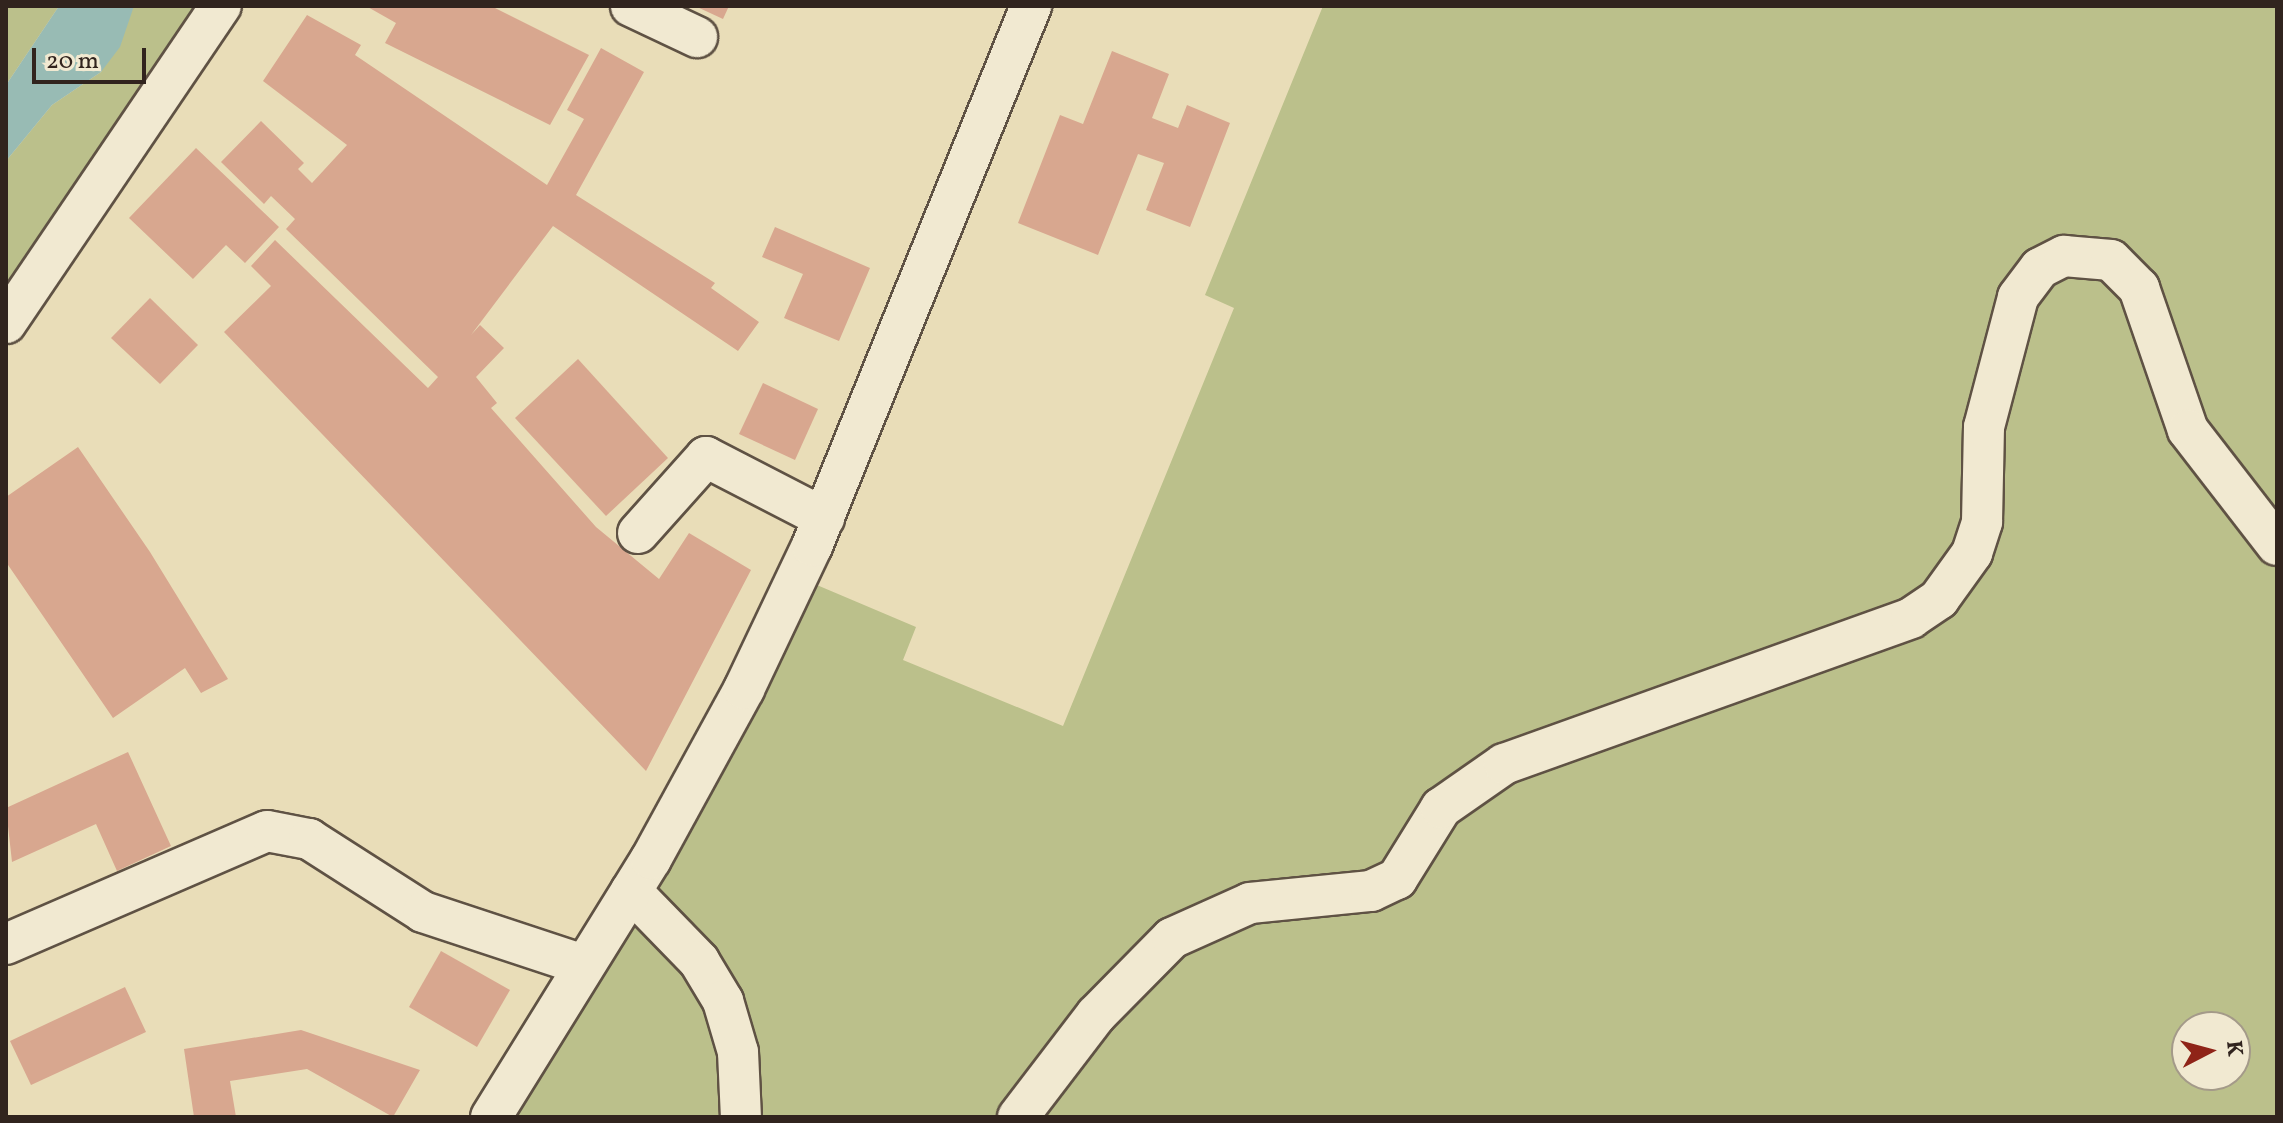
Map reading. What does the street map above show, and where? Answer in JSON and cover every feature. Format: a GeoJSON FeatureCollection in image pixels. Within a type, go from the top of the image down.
{"type":"FeatureCollection","features":[{"type":"Feature","properties":{"kind":"street"},"geometry":{"type":"LineString","coordinates":[[6,323],[221,6]]}},
{"type":"Feature","properties":{"kind":"street"},"geometry":{"type":"LineString","coordinates":[[631,6],[697,37]]}},
{"type":"Feature","properties":{"kind":"street"},"geometry":{"type":"LineString","coordinates":[[491,1117],[631,891],[744,689],[824,518],[1031,6]]}},
{"type":"Feature","properties":{"kind":"street"},"geometry":{"type":"LineString","coordinates":[[1018,1117],[1096,1015],[1172,938],[1250,903],[1371,891],[1397,879],[1441,808],[1504,764],[1911,618],[1939,599],[1972,553],[1982,522],[1984,427],[2018,297],[2040,268],[2064,256],[2111,260],[2139,288],[2188,430],[2277,545]]}},
{"type":"Feature","properties":{"kind":"street"},"geometry":{"type":"LineString","coordinates":[[638,533],[706,457],[824,518]]}},
{"type":"Feature","properties":{"kind":"street"},"geometry":{"type":"LineString","coordinates":[[6,944],[267,831],[309,839],[423,912],[583,965]]}},
{"type":"Feature","properties":{"kind":"street"},"geometry":{"type":"LineString","coordinates":[[631,891],[699,961],[723,1001],[738,1052],[741,1117]]}},
{"type":"Feature","properties":{"kind":"green space"},"geometry":{"type":"Polygon","coordinates":[[[6,6],[59,6],[6,85],[6,6]]]}},
{"type":"Feature","properties":{"kind":"green space"},"geometry":{"type":"Polygon","coordinates":[[[134,6],[221,6],[6,323],[6,161],[52,105],[101,72],[134,6]]]}},
{"type":"Feature","properties":{"kind":"green space"},"geometry":{"type":"Polygon","coordinates":[[[1323,6],[2277,6],[2277,1117],[491,1117],[798,577],[916,627],[903,660],[1063,726],[1234,308],[1205,295],[1323,6]]]}},
{"type":"Feature","properties":{"kind":"water"},"geometry":{"type":"Polygon","coordinates":[[[59,6],[134,6],[120,47],[101,72],[52,105],[6,161],[6,85],[59,6]]]}},
{"type":"Feature","properties":{"kind":"building"},"geometry":{"type":"Polygon","coordinates":[[[366,6],[491,6],[589,55],[550,125],[385,43],[396,23],[366,6]]]}},
{"type":"Feature","properties":{"kind":"building"},"geometry":{"type":"Polygon","coordinates":[[[695,6],[729,6],[723,19],[695,6]]]}},
{"type":"Feature","properties":{"kind":"building"},"geometry":{"type":"Polygon","coordinates":[[[307,15],[361,45],[355,55],[547,185],[584,119],[567,110],[601,48],[644,72],[576,195],[715,283],[711,288],[759,322],[738,351],[553,226],[471,335],[480,325],[504,348],[476,377],[497,403],[491,408],[596,527],[659,579],[689,533],[751,570],[646,771],[224,332],[271,286],[251,266],[275,240],[428,388],[438,377],[286,229],[295,219],[271,196],[264,204],[221,162],[261,121],[304,163],[298,169],[312,183],[347,145],[263,81],[307,15]]]}},
{"type":"Feature","properties":{"kind":"building"},"geometry":{"type":"Polygon","coordinates":[[[1112,51],[1169,74],[1152,118],[1178,128],[1187,105],[1230,123],[1190,227],[1146,210],[1164,163],[1138,154],[1098,255],[1018,223],[1060,115],[1083,124],[1112,51]]]}},
{"type":"Feature","properties":{"kind":"building"},"geometry":{"type":"Polygon","coordinates":[[[196,148],[279,227],[245,263],[226,245],[193,279],[129,218],[196,148]]]}},
{"type":"Feature","properties":{"kind":"building"},"geometry":{"type":"Polygon","coordinates":[[[775,227],[870,268],[839,341],[784,318],[803,274],[762,257],[775,227]]]}},
{"type":"Feature","properties":{"kind":"building"},"geometry":{"type":"Polygon","coordinates":[[[150,298],[198,345],[160,384],[111,338],[150,298]]]}},
{"type":"Feature","properties":{"kind":"building"},"geometry":{"type":"Polygon","coordinates":[[[578,359],[668,458],[606,516],[515,418],[578,359]]]}},
{"type":"Feature","properties":{"kind":"building"},"geometry":{"type":"Polygon","coordinates":[[[763,383],[818,409],[795,460],[739,434],[763,383]]]}},
{"type":"Feature","properties":{"kind":"building"},"geometry":{"type":"Polygon","coordinates":[[[78,447],[150,552],[228,679],[201,693],[185,668],[113,718],[6,562],[6,497],[78,447]]]}},
{"type":"Feature","properties":{"kind":"building"},"geometry":{"type":"Polygon","coordinates":[[[128,752],[171,846],[117,871],[96,824],[12,862],[6,808],[128,752]]]}},
{"type":"Feature","properties":{"kind":"building"},"geometry":{"type":"Polygon","coordinates":[[[441,951],[510,990],[477,1047],[409,1007],[441,951]]]}},
{"type":"Feature","properties":{"kind":"building"},"geometry":{"type":"Polygon","coordinates":[[[125,987],[146,1032],[31,1085],[10,1041],[125,987]]]}},
{"type":"Feature","properties":{"kind":"building"},"geometry":{"type":"Polygon","coordinates":[[[301,1030],[420,1070],[393,1117],[307,1069],[230,1081],[236,1117],[194,1117],[184,1049],[301,1030]]]}}]}
